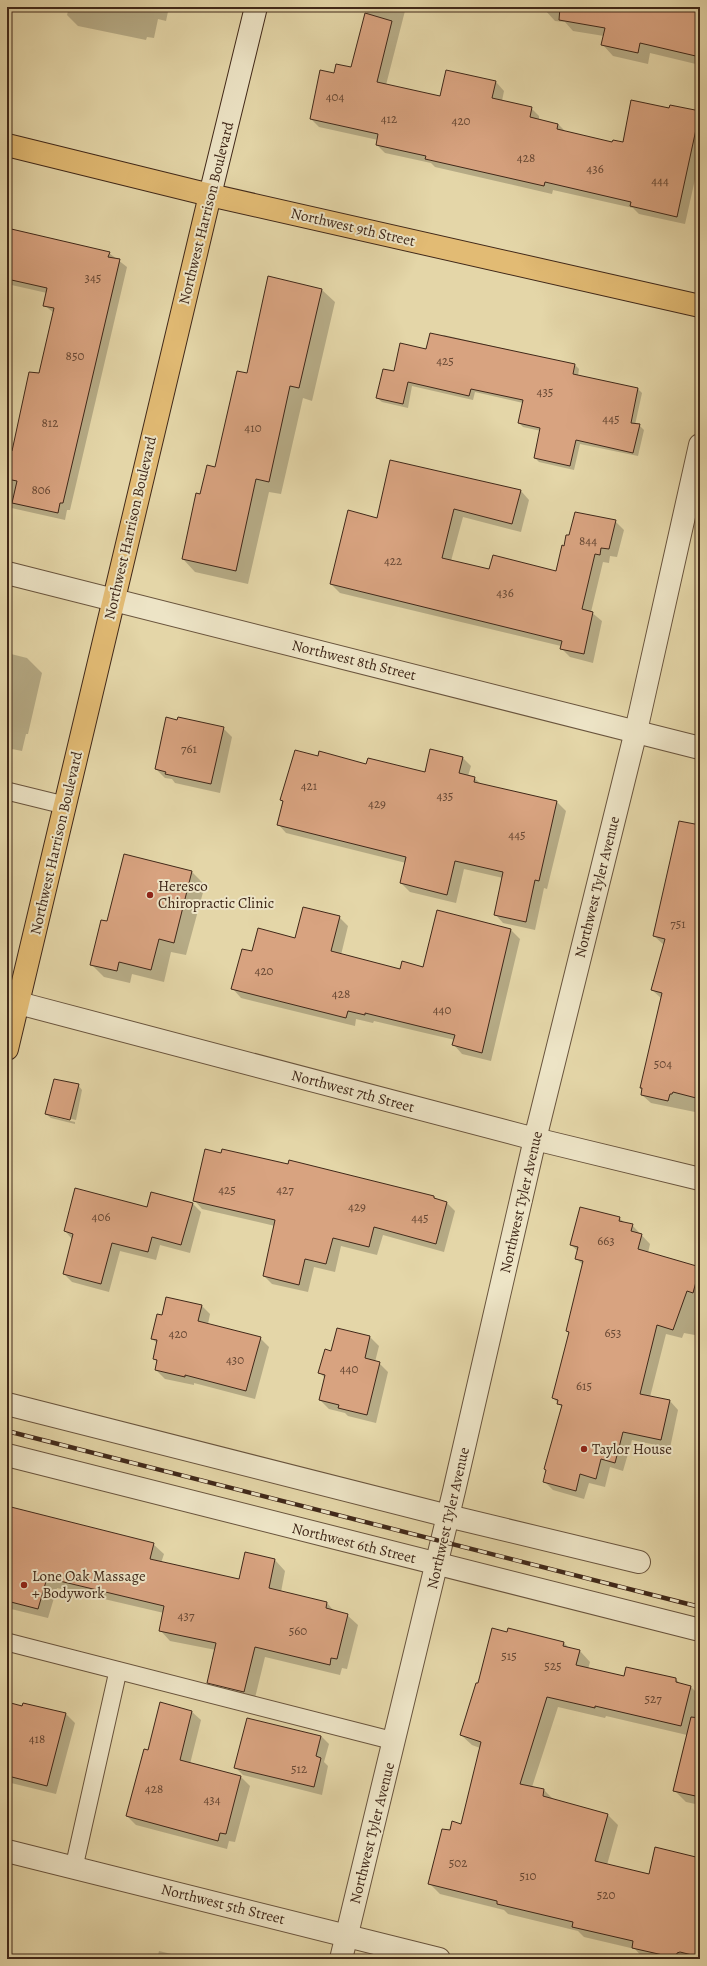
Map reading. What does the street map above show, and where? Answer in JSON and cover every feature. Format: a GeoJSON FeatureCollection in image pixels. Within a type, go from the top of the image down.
{"type":"FeatureCollection","features":[{"type":"Feature","properties":{"kind":"main road","name":"Northwest 9th Street"},"geometry":{"type":"LineString","coordinates":[[7,145],[210,195],[700,306]]}},
{"type":"Feature","properties":{"kind":"main road","name":"Northwest Harrison Boulevard"},"geometry":{"type":"LineString","coordinates":[[7,1049],[13,1002],[64,805],[210,195]]}},
{"type":"Feature","properties":{"kind":"street","name":"Northwest Harrison Boulevard"},"geometry":{"type":"LineString","coordinates":[[210,195],[256,7]]}},
{"type":"Feature","properties":{"kind":"street","name":"Northwest Tyler Avenue"},"geometry":{"type":"LineString","coordinates":[[341,1959],[437,1564],[535,1139],[636,731],[700,445]]}},
{"type":"Feature","properties":{"kind":"street","name":"Northwest 8th Street"},"geometry":{"type":"LineString","coordinates":[[7,573],[700,748]]}},
{"type":"Feature","properties":{"kind":"street","name":"Northwest 7th Street"},"geometry":{"type":"LineString","coordinates":[[13,1002],[535,1139],[700,1179]]}},
{"type":"Feature","properties":{"kind":"street"},"geometry":{"type":"LineString","coordinates":[[7,1404],[448,1516],[639,1562]]}},
{"type":"Feature","properties":{"kind":"street","name":"Northwest 6th Street"},"geometry":{"type":"LineString","coordinates":[[7,1455],[700,1630]]}},
{"type":"Feature","properties":{"kind":"street","name":"Northwest 5th Street"},"geometry":{"type":"LineString","coordinates":[[7,1851],[439,1959]]}},
{"type":"Feature","properties":{"kind":"lane"},"geometry":{"type":"LineString","coordinates":[[7,791],[64,805]]}},
{"type":"Feature","properties":{"kind":"lane"},"geometry":{"type":"LineString","coordinates":[[7,1642],[394,1742]]}},
{"type":"Feature","properties":{"kind":"lane"},"geometry":{"type":"LineString","coordinates":[[74,1867],[118,1671]]}},
{"type":"Feature","properties":{"kind":"building"},"geometry":{"type":"Polygon","coordinates":[[[560,7],[700,7],[700,57],[640,43],[638,53],[601,45],[605,28],[559,20],[560,7]]]}},
{"type":"Feature","properties":{"kind":"building"},"geometry":{"type":"Polygon","coordinates":[[[365,13],[392,21],[377,82],[440,96],[446,70],[496,81],[492,98],[532,107],[530,117],[558,124],[557,129],[612,142],[613,140],[623,142],[631,100],[669,108],[670,105],[700,111],[677,217],[630,206],[631,202],[545,182],[544,186],[425,159],[426,156],[376,145],[378,134],[310,119],[320,70],[334,73],[336,64],[351,67],[365,13]]]}},
{"type":"Feature","properties":{"kind":"building"},"geometry":{"type":"Polygon","coordinates":[[[7,228],[110,252],[108,257],[120,259],[63,503],[60,503],[58,513],[12,503],[17,481],[7,479],[7,450],[12,451],[29,372],[39,373],[54,308],[43,306],[47,288],[7,279],[7,228]]]}},
{"type":"Feature","properties":{"kind":"building"},"geometry":{"type":"Polygon","coordinates":[[[268,276],[322,289],[299,388],[290,386],[269,482],[256,479],[236,571],[182,559],[196,493],[200,494],[207,465],[215,467],[237,371],[247,373],[268,276]]]}},
{"type":"Feature","properties":{"kind":"building"},"geometry":{"type":"Polygon","coordinates":[[[430,333],[575,364],[573,374],[638,388],[631,423],[640,424],[633,453],[576,440],[570,466],[534,458],[540,428],[518,423],[523,400],[471,389],[469,396],[408,382],[403,404],[376,398],[383,369],[394,371],[400,343],[426,349],[430,333]]]}},
{"type":"Feature","properties":{"kind":"building"},"geometry":{"type":"Polygon","coordinates":[[[390,460],[521,490],[512,524],[454,509],[442,558],[489,569],[493,555],[556,571],[562,545],[564,546],[566,535],[569,535],[575,512],[616,520],[609,549],[601,548],[600,555],[595,554],[582,609],[593,612],[584,654],[560,649],[562,641],[330,584],[348,510],[377,518],[390,460]]]}},
{"type":"Feature","properties":{"kind":"building"},"geometry":{"type":"Polygon","coordinates":[[[166,717],[177,720],[178,717],[224,727],[211,784],[165,774],[166,772],[155,769],[166,717]]]}},
{"type":"Feature","properties":{"kind":"building"},"geometry":{"type":"Polygon","coordinates":[[[430,749],[463,757],[459,773],[475,777],[474,782],[557,801],[539,881],[535,880],[526,922],[494,915],[503,872],[455,861],[447,895],[400,883],[406,857],[277,825],[283,801],[280,800],[295,750],[318,756],[319,751],[366,764],[368,758],[425,772],[430,749]]]}},
{"type":"Feature","properties":{"kind":"building"},"geometry":{"type":"Polygon","coordinates":[[[679,821],[700,825],[700,1099],[673,1092],[670,1094],[668,1101],[641,1095],[642,1088],[640,1088],[662,993],[651,990],[665,939],[653,936],[679,821]]]}},
{"type":"Feature","properties":{"kind":"building","name":"Heresco Chiropractic Clinic"},"geometry":{"type":"Polygon","coordinates":[[[124,854],[192,871],[174,943],[159,939],[151,970],[119,962],[117,971],[90,965],[101,920],[107,921],[124,854]]]}},
{"type":"Feature","properties":{"kind":"building"},"geometry":{"type":"Polygon","coordinates":[[[303,907],[340,916],[331,951],[400,969],[402,961],[423,967],[437,910],[511,929],[482,1053],[452,1045],[455,1035],[365,1013],[365,1015],[348,1011],[346,1018],[231,989],[242,949],[252,951],[258,928],[295,938],[303,907]]]}},
{"type":"Feature","properties":{"kind":"building"},"geometry":{"type":"Polygon","coordinates":[[[54,1079],[79,1084],[70,1120],[45,1114],[54,1079]]]}},
{"type":"Feature","properties":{"kind":"building"},"geometry":{"type":"Polygon","coordinates":[[[205,1149],[221,1153],[222,1149],[288,1164],[289,1160],[434,1196],[434,1198],[447,1202],[436,1244],[374,1227],[369,1247],[333,1238],[326,1264],[305,1259],[299,1285],[263,1276],[275,1220],[193,1201],[205,1149]]]}},
{"type":"Feature","properties":{"kind":"building"},"geometry":{"type":"Polygon","coordinates":[[[75,1188],[147,1207],[151,1192],[193,1203],[181,1245],[152,1237],[148,1252],[112,1243],[101,1284],[63,1274],[73,1234],[64,1231],[75,1188]]]}},
{"type":"Feature","properties":{"kind":"building"},"geometry":{"type":"Polygon","coordinates":[[[580,1207],[620,1217],[619,1221],[633,1224],[631,1231],[642,1234],[638,1249],[700,1267],[693,1293],[687,1291],[673,1330],[657,1325],[640,1394],[670,1400],[661,1440],[623,1432],[615,1463],[601,1459],[596,1479],[580,1474],[576,1491],[543,1482],[546,1470],[544,1469],[562,1405],[557,1404],[558,1400],[552,1398],[569,1332],[566,1331],[583,1261],[575,1259],[578,1247],[570,1245],[580,1207]]]}},
{"type":"Feature","properties":{"kind":"building"},"geometry":{"type":"Polygon","coordinates":[[[166,1297],[202,1305],[198,1321],[261,1337],[246,1391],[185,1375],[185,1377],[155,1370],[157,1360],[153,1359],[157,1340],[151,1339],[157,1314],[162,1315],[166,1297]]]}},
{"type":"Feature","properties":{"kind":"building"},"geometry":{"type":"Polygon","coordinates":[[[337,1328],[370,1336],[365,1358],[380,1362],[367,1415],[338,1408],[339,1405],[319,1400],[325,1375],[318,1373],[325,1349],[331,1351],[337,1328]]]}},
{"type":"Feature","properties":{"kind":"building"},"geometry":{"type":"Polygon","coordinates":[[[7,1506],[154,1543],[150,1559],[239,1579],[245,1552],[275,1559],[269,1588],[327,1602],[326,1608],[348,1614],[337,1659],[331,1658],[330,1665],[255,1647],[244,1692],[207,1683],[216,1643],[159,1631],[164,1606],[47,1578],[38,1609],[7,1601],[7,1506]]]}},
{"type":"Feature","properties":{"kind":"building"},"geometry":{"type":"Polygon","coordinates":[[[492,1628],[507,1632],[508,1628],[564,1642],[563,1646],[580,1650],[576,1665],[624,1676],[626,1667],[676,1678],[676,1682],[691,1686],[681,1726],[595,1706],[595,1708],[547,1697],[520,1784],[544,1789],[543,1796],[608,1814],[595,1861],[649,1874],[655,1847],[700,1858],[700,1957],[680,1952],[677,1953],[676,1958],[632,1948],[633,1941],[572,1927],[573,1922],[497,1904],[497,1901],[428,1884],[442,1829],[450,1830],[452,1821],[461,1824],[481,1742],[460,1735],[476,1683],[478,1683],[492,1628]]]}},
{"type":"Feature","properties":{"kind":"building"},"geometry":{"type":"Polygon","coordinates":[[[7,1702],[22,1706],[23,1703],[66,1713],[47,1786],[8,1776],[11,1764],[7,1763],[7,1702]]]}},
{"type":"Feature","properties":{"kind":"building"},"geometry":{"type":"Polygon","coordinates":[[[160,1702],[192,1711],[180,1760],[241,1776],[226,1834],[220,1833],[218,1841],[126,1816],[144,1749],[148,1750],[160,1702]]]}},
{"type":"Feature","properties":{"kind":"building"},"geometry":{"type":"Polygon","coordinates":[[[691,1717],[700,1718],[700,1797],[673,1791],[691,1717]]]}},
{"type":"Feature","properties":{"kind":"building"},"geometry":{"type":"Polygon","coordinates":[[[247,1718],[321,1736],[316,1756],[321,1758],[314,1787],[234,1768],[247,1718]]]}},
{"type":"Feature","properties":{"kind":"railway"},"geometry":{"type":"LineString","coordinates":[[7,1431],[700,1607]]}},
{"type":"Feature","properties":{"kind":"place","name":"Heresco Chiropractic Clinic"},"geometry":{"type":"Point","coordinates":[150,895]}},
{"type":"Feature","properties":{"kind":"place","name":"Taylor House"},"geometry":{"type":"Point","coordinates":[584,1449]}},
{"type":"Feature","properties":{"kind":"place","name":"Lone Oak Massage + Bodywork"},"geometry":{"type":"Point","coordinates":[24,1585]}}]}
